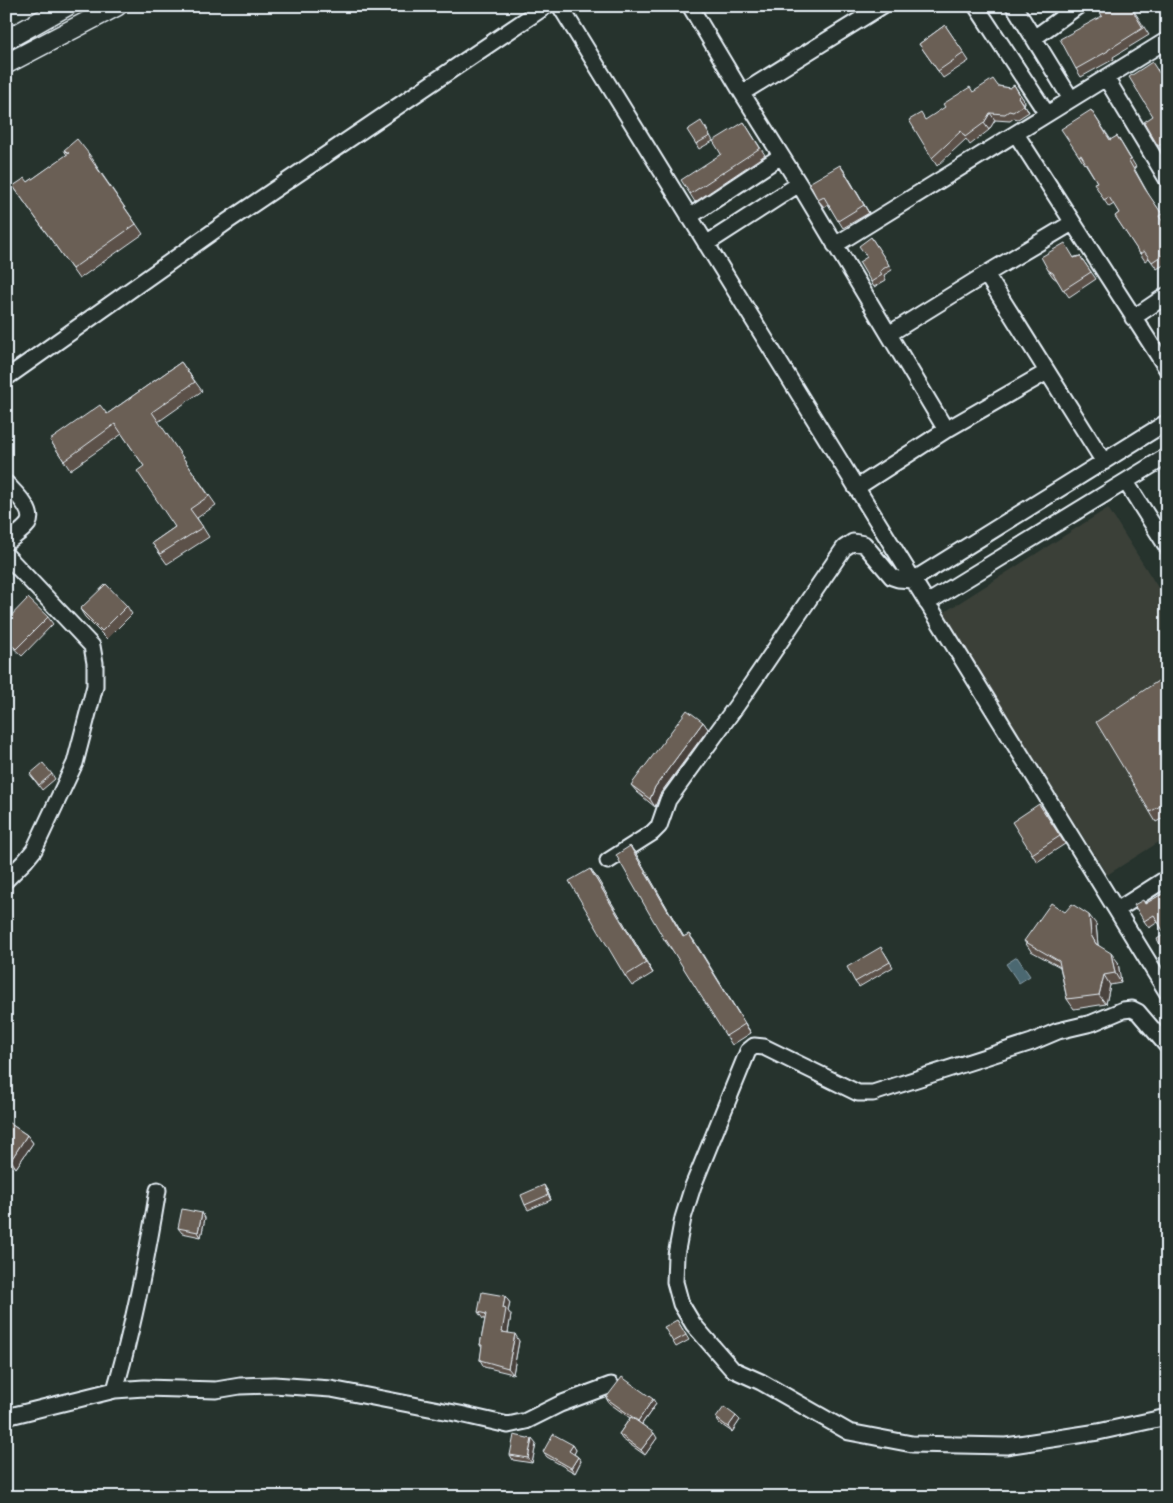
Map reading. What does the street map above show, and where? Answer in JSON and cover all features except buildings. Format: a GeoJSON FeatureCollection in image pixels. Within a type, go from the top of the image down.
{"type":"FeatureCollection","features":[{"type":"Feature","properties":{"kind":"main road"},"geometry":{"type":"LineString","coordinates":[[6,40],[67,6]]}},
{"type":"Feature","properties":{"kind":"main road"},"geometry":{"type":"LineString","coordinates":[[6,64],[117,6]]}},
{"type":"Feature","properties":{"kind":"street"},"geometry":{"type":"LineString","coordinates":[[6,378],[228,220],[546,6]]}},
{"type":"Feature","properties":{"kind":"street"},"geometry":{"type":"LineString","coordinates":[[560,6],[1167,992]]}},
{"type":"Feature","properties":{"kind":"street"},"geometry":{"type":"LineString","coordinates":[[742,93],[882,6]]}},
{"type":"Feature","properties":{"kind":"street"},"geometry":{"type":"LineString","coordinates":[[976,6],[1047,114]]}},
{"type":"Feature","properties":{"kind":"street"},"geometry":{"type":"LineString","coordinates":[[1014,6],[1071,100]]}},
{"type":"Feature","properties":{"kind":"street"},"geometry":{"type":"LineString","coordinates":[[1034,38],[1078,6]]}},
{"type":"Feature","properties":{"kind":"street"},"geometry":{"type":"LineString","coordinates":[[692,7],[946,430]]}},
{"type":"Feature","properties":{"kind":"street"},"geometry":{"type":"LineString","coordinates":[[835,245],[1167,40]]}},
{"type":"Feature","properties":{"kind":"street"},"geometry":{"type":"LineString","coordinates":[[1106,78],[1165,171]]}},
{"type":"Feature","properties":{"kind":"street"},"geometry":{"type":"LineString","coordinates":[[1016,134],[1072,224],[1167,369]]}},
{"type":"Feature","properties":{"kind":"street"},"geometry":{"type":"LineString","coordinates":[[689,217],[781,156]]}},
{"type":"Feature","properties":{"kind":"street"},"geometry":{"type":"LineString","coordinates":[[706,244],[799,184]]}},
{"type":"Feature","properties":{"kind":"street"},"geometry":{"type":"LineString","coordinates":[[889,334],[1072,224]]}},
{"type":"Feature","properties":{"kind":"street"},"geometry":{"type":"LineString","coordinates":[[986,274],[1104,462]]}},
{"type":"Feature","properties":{"kind":"street"},"geometry":{"type":"LineString","coordinates":[[1133,318],[1167,295]]}},
{"type":"Feature","properties":{"kind":"street"},"geometry":{"type":"LineString","coordinates":[[856,488],[946,430],[1047,372]]}},
{"type":"Feature","properties":{"kind":"street"},"geometry":{"type":"LineString","coordinates":[[608,861],[652,834],[659,826],[668,800],[844,548],[853,542],[864,544],[892,577],[898,580],[913,580],[1167,422]]}},
{"type":"Feature","properties":{"kind":"street"},"geometry":{"type":"LineString","coordinates":[[927,604],[1167,456]]}},
{"type":"Feature","properties":{"kind":"street"},"geometry":{"type":"LineString","coordinates":[[1126,482],[1167,547]]}},
{"type":"Feature","properties":{"kind":"street"},"geometry":{"type":"LineString","coordinates":[[6,483],[29,509],[30,518],[28,523],[6,543]]}},
{"type":"Feature","properties":{"kind":"street"},"geometry":{"type":"LineString","coordinates":[[6,555],[92,646],[95,663],[95,686],[75,763],[34,850],[26,861],[6,880]]}},
{"type":"Feature","properties":{"kind":"street"},"geometry":{"type":"LineString","coordinates":[[1117,910],[1167,878]]}},
{"type":"Feature","properties":{"kind":"street"},"geometry":{"type":"LineString","coordinates":[[1167,1046],[1138,1012],[1132,1009],[1123,1010],[1092,1023],[1058,1031],[1032,1042],[873,1093],[858,1093],[764,1046],[754,1046],[748,1050],[692,1186],[683,1218],[676,1255],[675,1282],[681,1304],[694,1324],[732,1369],[761,1382],[849,1432],[912,1444],[1006,1446],[1098,1432],[1167,1417]]}},
{"type":"Feature","properties":{"kind":"street"},"geometry":{"type":"LineString","coordinates":[[115,1390],[144,1271],[158,1190]]}},
{"type":"Feature","properties":{"kind":"street"},"geometry":{"type":"LineString","coordinates":[[6,1417],[115,1390],[144,1388],[216,1390],[240,1386],[274,1385],[331,1389],[508,1425],[526,1422],[560,1404],[611,1385]]}},
{"type":"Feature","properties":{"kind":"shaded area"},"geometry":{"type":"Polygon","coordinates":[[[1108,508],[1167,602],[1167,837],[1107,875],[943,613],[1108,508]]]}},
{"type":"Feature","properties":{"kind":"water"},"geometry":{"type":"Polygon","coordinates":[[[1017,957],[1030,976],[1019,983],[1006,964],[1017,957]]]}}]}
